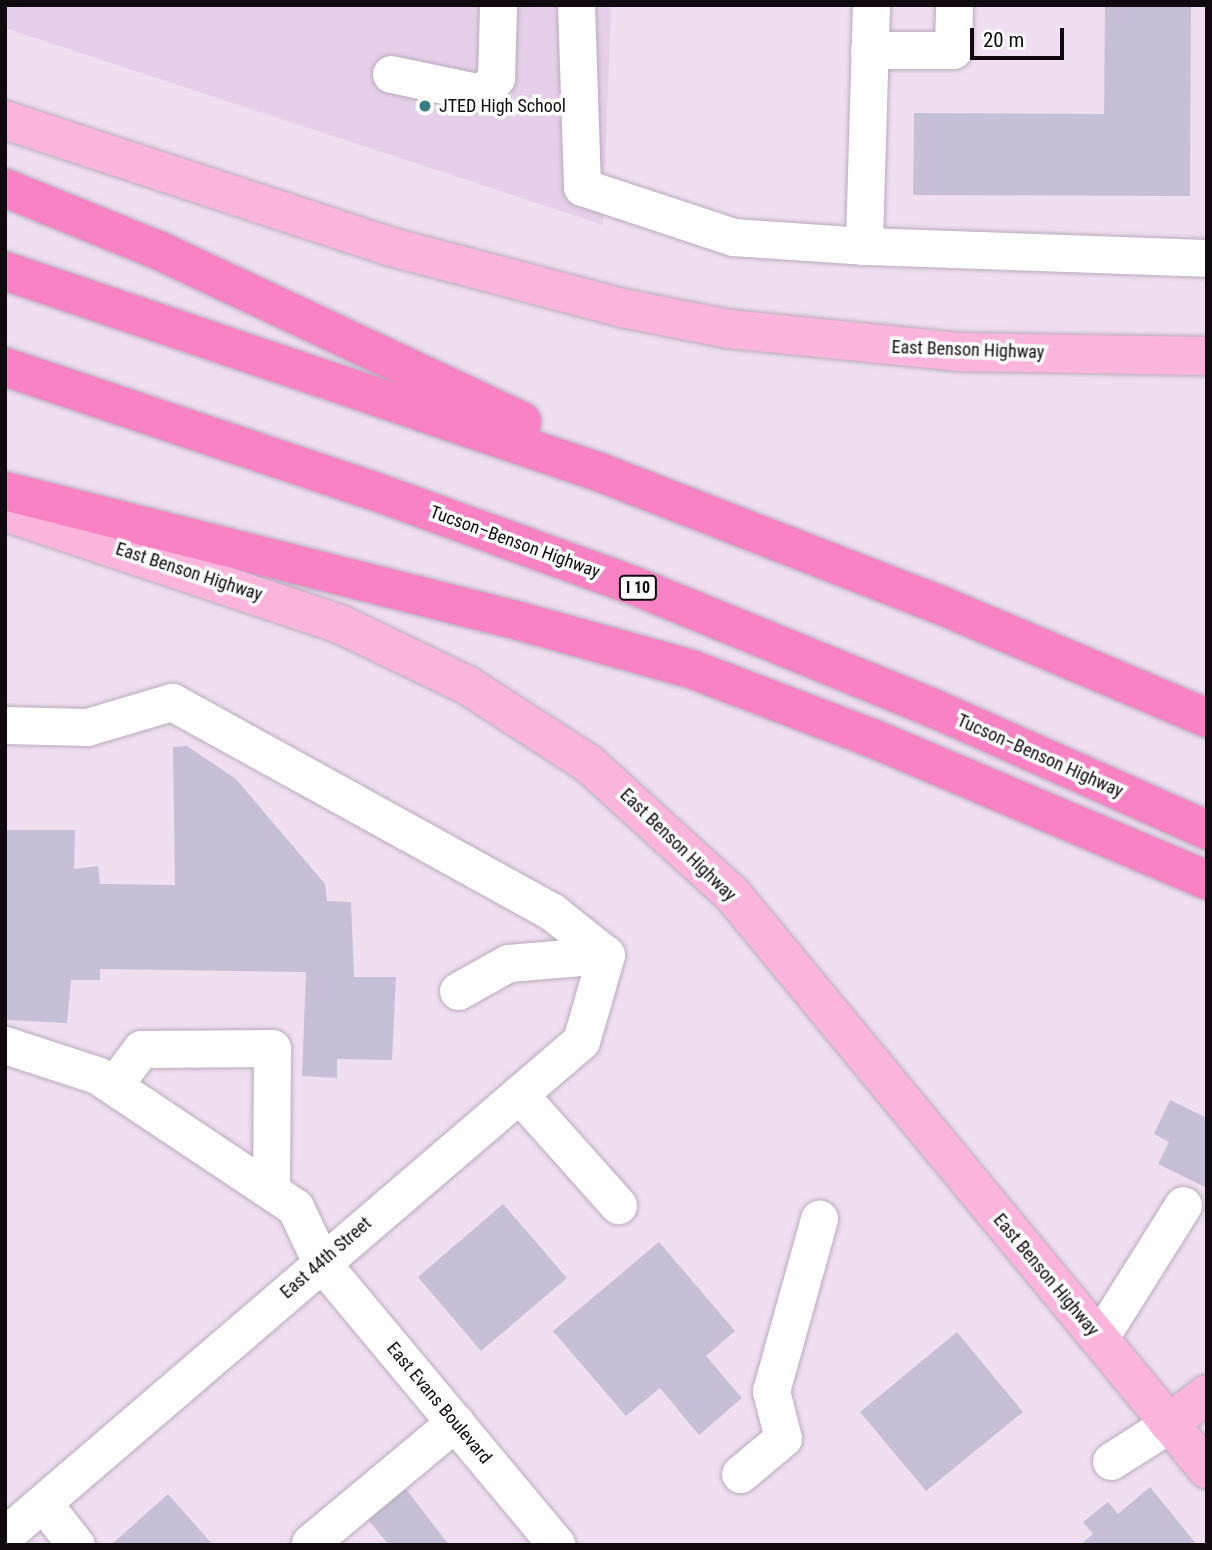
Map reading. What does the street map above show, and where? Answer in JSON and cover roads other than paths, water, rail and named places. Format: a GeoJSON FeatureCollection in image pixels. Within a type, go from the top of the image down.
{"type":"FeatureCollection","features":[{"type":"Feature","properties":{"kind":"highway"},"geometry":{"type":"LineString","coordinates":[[5,188],[160,251],[751,530]]}},
{"type":"Feature","properties":{"kind":"highway"},"geometry":{"type":"LineString","coordinates":[[5,271],[478,429],[751,530],[1207,718]]}},
{"type":"Feature","properties":{"kind":"highway","name":"Tucson–Benson Highway"},"geometry":{"type":"LineString","coordinates":[[5,367],[394,498],[635,586],[933,708],[1207,830]]}},
{"type":"Feature","properties":{"kind":"highway"},"geometry":{"type":"LineString","coordinates":[[5,491],[519,621],[691,670],[872,738],[1207,880]]}},
{"type":"Feature","properties":{"kind":"main road","name":"East Benson Highway"},"geometry":{"type":"LineString","coordinates":[[5,120],[388,246],[675,318],[864,345],[959,352],[1207,356]]}},
{"type":"Feature","properties":{"kind":"main road","name":"East Benson Highway"},"geometry":{"type":"LineString","coordinates":[[5,512],[340,624],[467,685],[589,764],[732,894],[1207,1469]]}},
{"type":"Feature","properties":{"kind":"main road"},"geometry":{"type":"LineString","coordinates":[[1169,1424],[1207,1394]]}},
{"type":"Feature","properties":{"kind":"street"},"geometry":{"type":"LineString","coordinates":[[391,74],[482,93],[496,78],[498,5]]}},
{"type":"Feature","properties":{"kind":"street"},"geometry":{"type":"LineString","coordinates":[[576,5],[582,187],[733,237],[864,246],[1207,258]]}},
{"type":"Feature","properties":{"kind":"street"},"geometry":{"type":"LineString","coordinates":[[864,246],[871,5]]}},
{"type":"Feature","properties":{"kind":"street"},"geometry":{"type":"LineString","coordinates":[[869,50],[953,50],[954,5]]}},
{"type":"Feature","properties":{"kind":"street"},"geometry":{"type":"LineString","coordinates":[[5,725],[87,727],[172,702],[551,911],[606,955]]}},
{"type":"Feature","properties":{"kind":"street"},"geometry":{"type":"LineString","coordinates":[[458,991],[508,963],[606,955]]}},
{"type":"Feature","properties":{"kind":"street","name":"East 44th Street"},"geometry":{"type":"LineString","coordinates":[[5,1535],[581,1041],[606,955]]}},
{"type":"Feature","properties":{"kind":"street","name":"East Evans Boulevard"},"geometry":{"type":"LineString","coordinates":[[5,1045],[97,1075],[295,1207],[321,1262],[557,1545]]}},
{"type":"Feature","properties":{"kind":"street"},"geometry":{"type":"LineString","coordinates":[[114,1085],[141,1049],[272,1048],[271,1191]]}},
{"type":"Feature","properties":{"kind":"street"},"geometry":{"type":"LineString","coordinates":[[519,1094],[618,1205]]}},
{"type":"Feature","properties":{"kind":"street"},"geometry":{"type":"LineString","coordinates":[[1099,1339],[1183,1205]]}},
{"type":"Feature","properties":{"kind":"street"},"geometry":{"type":"LineString","coordinates":[[740,1474],[783,1438],[771,1391],[819,1219]]}},
{"type":"Feature","properties":{"kind":"street"},"geometry":{"type":"LineString","coordinates":[[310,1543],[455,1422]]}},
{"type":"Feature","properties":{"kind":"street"},"geometry":{"type":"LineString","coordinates":[[1111,1461],[1169,1424]]}},
{"type":"Feature","properties":{"kind":"street"},"geometry":{"type":"LineString","coordinates":[[43,1503],[76,1545]]}},
{"type":"Feature","properties":{"kind":"place","name":"JTED High School"},"geometry":{"type":"Point","coordinates":[425,106]}}]}
